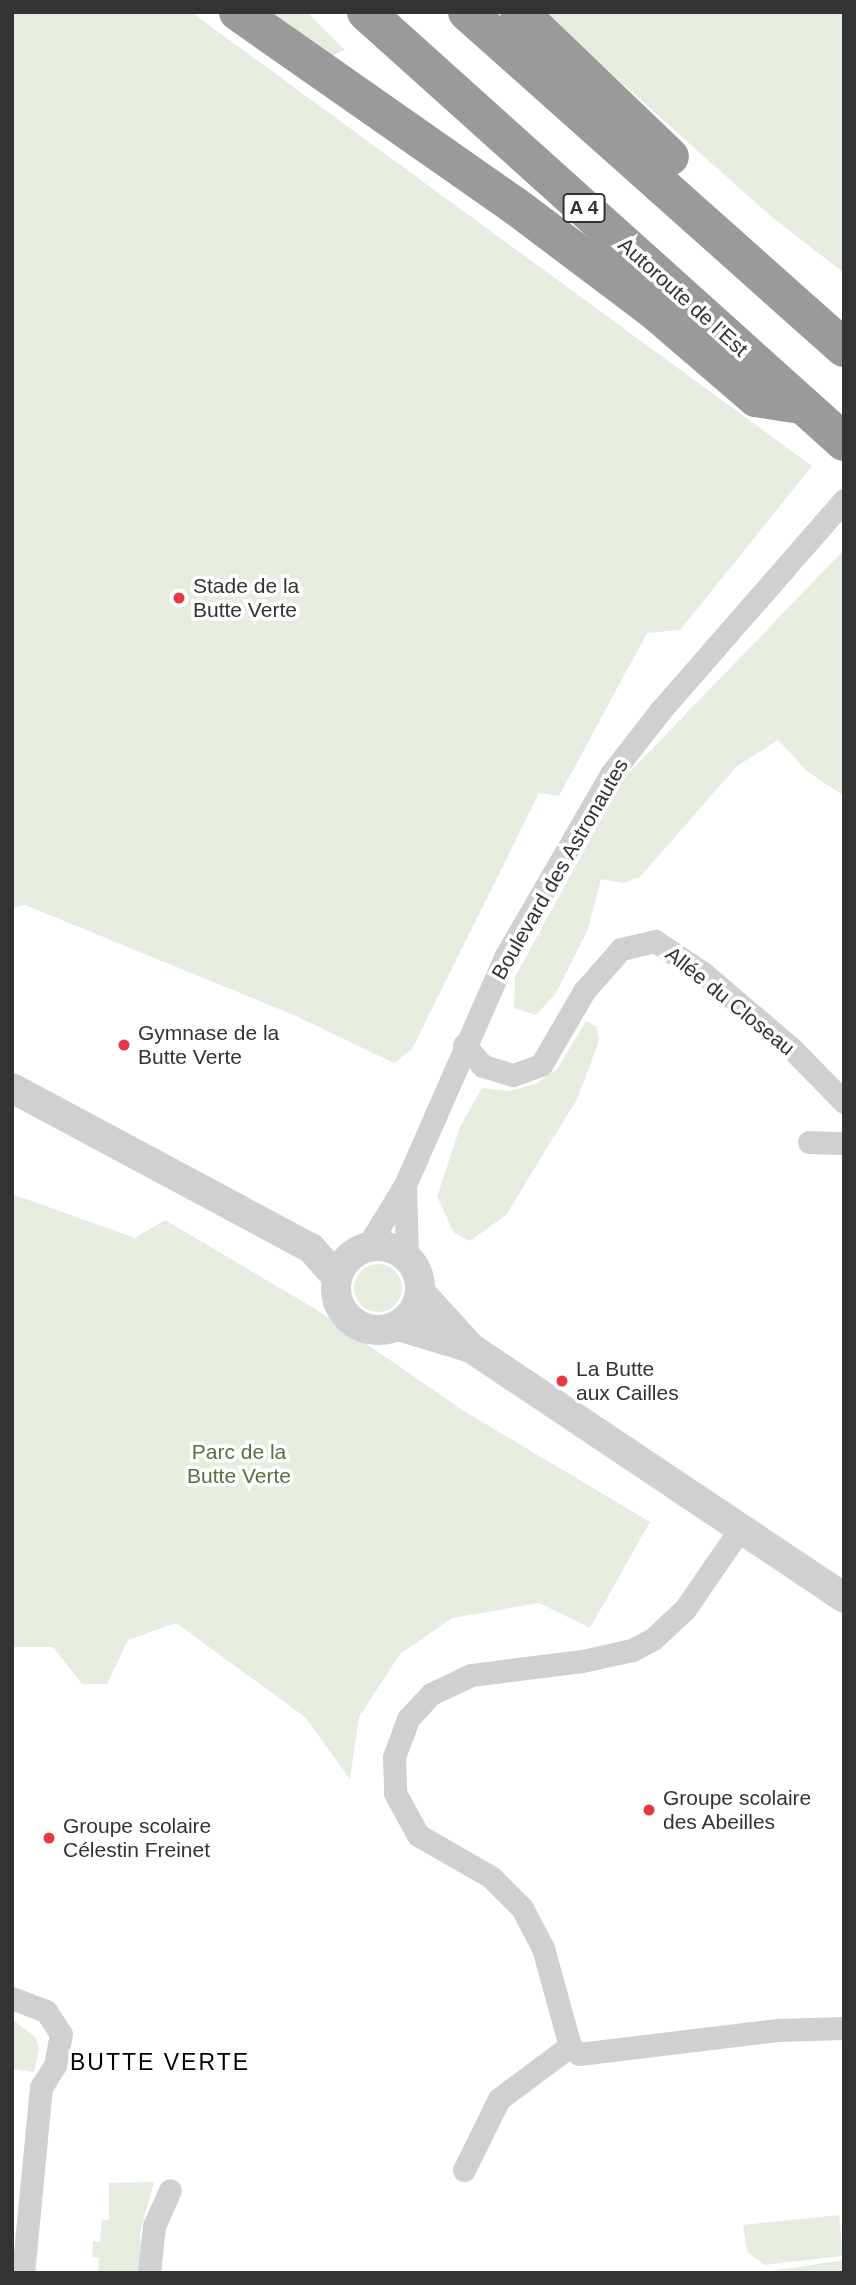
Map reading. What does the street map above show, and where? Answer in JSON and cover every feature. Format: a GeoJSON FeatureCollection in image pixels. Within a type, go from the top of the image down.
{"type":"FeatureCollection","features":[{"type":"Feature","properties":{"kind":"highway"},"geometry":{"type":"LineString","coordinates":[[238,12],[536,221],[656,312],[756,398],[802,405]]}},
{"type":"Feature","properties":{"kind":"highway","name":"Autoroute de l’Est"},"geometry":{"type":"LineString","coordinates":[[366,12],[844,442]]}},
{"type":"Feature","properties":{"kind":"highway"},"geometry":{"type":"LineString","coordinates":[[467,12],[844,348]]}},
{"type":"Feature","properties":{"kind":"highway"},"geometry":{"type":"LineString","coordinates":[[519,12],[644,134],[844,313]]}},
{"type":"Feature","properties":{"kind":"street","name":"Boulevard des Astronautes"},"geometry":{"type":"LineString","coordinates":[[351,1261],[405,1185],[464,1045],[505,957],[611,774],[660,711],[844,500]]}},
{"type":"Feature","properties":{"kind":"street","name":"Allée du Closeau"},"geometry":{"type":"LineString","coordinates":[[464,1045],[483,1066],[513,1075],[541,1065],[584,990],[621,949],[655,941],[732,998],[844,1102]]}},
{"type":"Feature","properties":{"kind":"street"},"geometry":{"type":"LineString","coordinates":[[12,1088],[311,1248],[351,1261],[382,1246],[407,1257],[415,1267],[421,1292],[471,1348],[844,1598]]}},
{"type":"Feature","properties":{"kind":"street"},"geometry":{"type":"LineString","coordinates":[[809,1143],[844,1143]]}},
{"type":"Feature","properties":{"kind":"street"},"geometry":{"type":"LineString","coordinates":[[405,1185],[407,1257]]}},
{"type":"Feature","properties":{"kind":"street"},"geometry":{"type":"LineString","coordinates":[[351,1261],[339,1305],[358,1325],[371,1330],[398,1326],[471,1348]]}},
{"type":"Feature","properties":{"kind":"street"},"geometry":{"type":"LineString","coordinates":[[398,1326],[413,1312],[421,1292]]}},
{"type":"Feature","properties":{"kind":"street"},"geometry":{"type":"LineString","coordinates":[[740,1529],[685,1609],[653,1639],[614,1654],[471,1675],[448,1682],[408,1719],[394,1757],[395,1793],[418,1835],[491,1877],[522,1908],[543,1948],[570,2046],[579,2054],[778,2030],[844,2028]]}},
{"type":"Feature","properties":{"kind":"street"},"geometry":{"type":"LineString","coordinates":[[12,1998],[46,2011],[61,2034],[55,2065],[41,2087],[23,2273]]}},
{"type":"Feature","properties":{"kind":"street"},"geometry":{"type":"LineString","coordinates":[[464,2170],[499,2099],[570,2046]]}},
{"type":"Feature","properties":{"kind":"street"},"geometry":{"type":"LineString","coordinates":[[149,2273],[154,2226],[170,2190]]}},
{"type":"Feature","properties":{"kind":"green space"},"geometry":{"type":"Polygon","coordinates":[[[12,12],[191,12],[812,466],[680,630],[647,633],[559,796],[539,793],[412,1049],[394,1063],[296,1016],[25,905],[12,908],[12,12]]]}},
{"type":"Feature","properties":{"kind":"green space"},"geometry":{"type":"Polygon","coordinates":[[[258,12],[307,12],[345,50],[329,57],[258,12]]]}},
{"type":"Feature","properties":{"kind":"green space"},"geometry":{"type":"Polygon","coordinates":[[[542,12],[844,12],[844,273],[773,218],[542,12]]]}},
{"type":"Feature","properties":{"kind":"green space"},"geometry":{"type":"Polygon","coordinates":[[[844,550],[844,796],[808,772],[778,740],[737,766],[640,877],[623,883],[601,879],[588,929],[556,993],[536,1015],[514,1008],[515,977],[623,779],[844,550]]]}},
{"type":"Feature","properties":{"kind":"green space"},"geometry":{"type":"Polygon","coordinates":[[[586,1021],[597,1027],[599,1041],[577,1099],[506,1215],[470,1241],[454,1233],[437,1197],[460,1127],[482,1088],[508,1091],[536,1084],[558,1068],[586,1021]]]}},
{"type":"Feature","properties":{"kind":"green space","name":"Parc de la Butte Verte"},"geometry":{"type":"Polygon","coordinates":[[[12,1194],[135,1238],[165,1220],[317,1310],[464,1411],[650,1522],[590,1628],[539,1603],[452,1618],[400,1654],[359,1717],[350,1779],[305,1717],[176,1623],[128,1640],[107,1684],[82,1684],[53,1647],[12,1647],[12,1194]]]}},
{"type":"Feature","properties":{"kind":"green space"},"geometry":{"type":"Polygon","coordinates":[[[378,1264],[395,1271],[402,1288],[395,1305],[378,1312],[361,1305],[354,1288],[361,1271],[378,1264]]]}},
{"type":"Feature","properties":{"kind":"green space"},"geometry":{"type":"Polygon","coordinates":[[[12,2019],[36,2038],[39,2050],[34,2072],[12,2069],[12,2019]]]}},
{"type":"Feature","properties":{"kind":"green space"},"geometry":{"type":"Polygon","coordinates":[[[154,2182],[140,2233],[142,2273],[98,2273],[99,2258],[92,2257],[93,2241],[100,2242],[102,2220],[109,2220],[109,2183],[154,2182]]]}},
{"type":"Feature","properties":{"kind":"green space"},"geometry":{"type":"Polygon","coordinates":[[[839,2215],[843,2256],[764,2265],[747,2251],[743,2225],[839,2215]]]}},
{"type":"Feature","properties":{"kind":"green space"},"geometry":{"type":"Polygon","coordinates":[[[844,2260],[844,2273],[771,2273],[771,2271],[844,2260]]]}},
{"type":"Feature","properties":{"kind":"place","name":"Stade de la Butte Verte"},"geometry":{"type":"Point","coordinates":[179,598]}},
{"type":"Feature","properties":{"kind":"place","name":"Gymnase de la Butte Verte"},"geometry":{"type":"Point","coordinates":[124,1045]}},
{"type":"Feature","properties":{"kind":"place","name":"La Butte aux Cailles"},"geometry":{"type":"Point","coordinates":[562,1381]}},
{"type":"Feature","properties":{"kind":"place","name":"Groupe scolaire des Abeilles"},"geometry":{"type":"Point","coordinates":[649,1810]}},
{"type":"Feature","properties":{"kind":"place","name":"Groupe scolaire Célestin Freinet"},"geometry":{"type":"Point","coordinates":[49,1838]}},
{"type":"Feature","properties":{"kind":"district","name":"BUTTE VERTE"},"geometry":{"type":"Point","coordinates":[160,2062]}}]}
